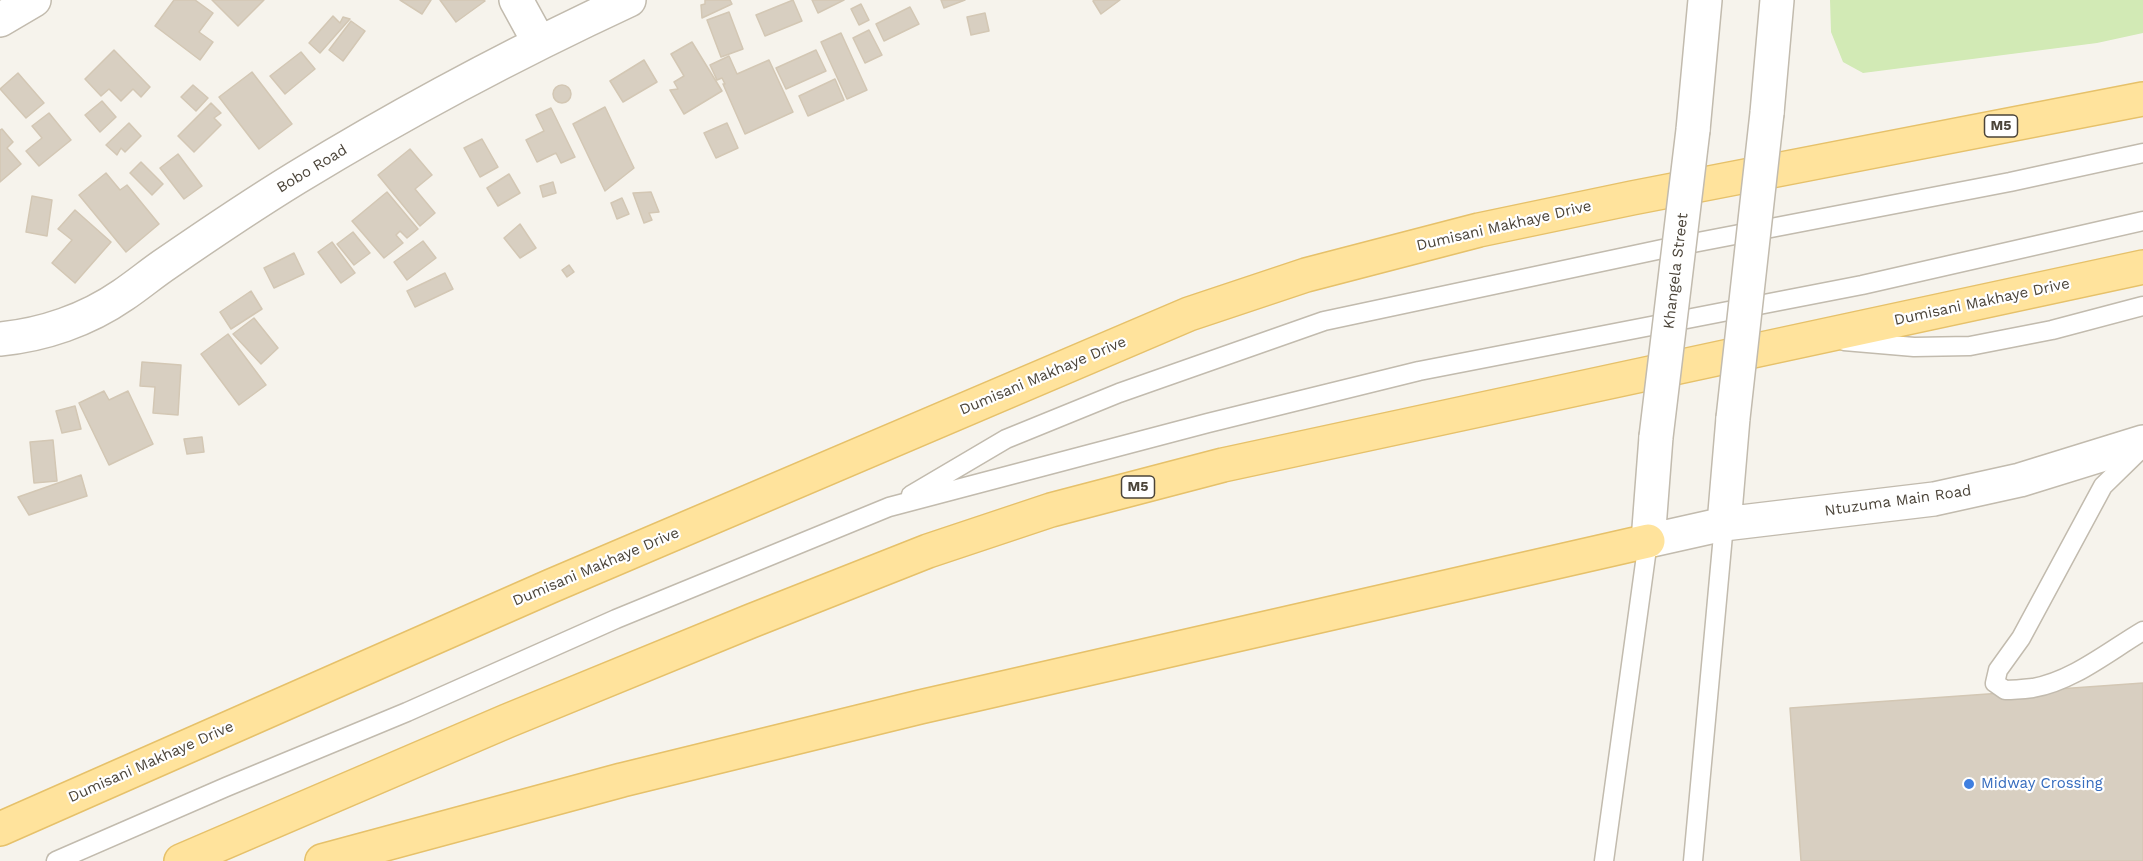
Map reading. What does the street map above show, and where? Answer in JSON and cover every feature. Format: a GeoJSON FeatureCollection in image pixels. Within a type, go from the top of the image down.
{"type":"FeatureCollection","features":[{"type":"Feature","properties":{"kind":"main road"},"geometry":{"type":"LineString","coordinates":[[1860,153],[2143,79]]}},
{"type":"Feature","properties":{"kind":"main road","name":"Dumisani Makhaye Drive"},"geometry":{"type":"LineString","coordinates":[[0,829],[551,586],[1189,315],[1306,275],[1479,230],[2143,99]]}},
{"type":"Feature","properties":{"kind":"main road","name":"Dumisani Makhaye Drive"},"geometry":{"type":"LineString","coordinates":[[181,861],[507,721],[751,621],[928,551],[1051,510],[1223,465],[2143,267]]}},
{"type":"Feature","properties":{"kind":"main road"},"geometry":{"type":"LineString","coordinates":[[322,861],[621,780],[909,710],[1648,541]]}},
{"type":"Feature","properties":{"kind":"street"},"geometry":{"type":"LineString","coordinates":[[0,20],[34,0]]}},
{"type":"Feature","properties":{"kind":"street"},"geometry":{"type":"LineString","coordinates":[[516,0],[539,42]]}},
{"type":"Feature","properties":{"kind":"street","name":"Bobo Road"},"geometry":{"type":"LineString","coordinates":[[0,339],[18,338],[83,319],[121,297],[166,264],[296,178],[427,101],[539,42],[629,0]]}},
{"type":"Feature","properties":{"kind":"street","name":"Khangela Street"},"geometry":{"type":"LineString","coordinates":[[1648,541],[1656,437],[1694,130],[1706,0]]}},
{"type":"Feature","properties":{"kind":"street"},"geometry":{"type":"LineString","coordinates":[[1724,524],[1777,0]]}},
{"type":"Feature","properties":{"kind":"street","name":"Ntuzuma Main Road"},"geometry":{"type":"LineString","coordinates":[[1648,541],[1724,524],[1934,499],[2020,480],[2143,444]]}},
{"type":"Feature","properties":{"kind":"lane"},"geometry":{"type":"LineString","coordinates":[[889,507],[1006,439],[1119,393],[1324,321],[1667,248],[2010,182],[2143,153]]}},
{"type":"Feature","properties":{"kind":"lane"},"geometry":{"type":"LineString","coordinates":[[56,861],[407,712],[616,619],[889,507],[1208,423],[1419,371],[1862,285],[2143,221]]}},
{"type":"Feature","properties":{"kind":"lane"},"geometry":{"type":"LineString","coordinates":[[1814,338],[1914,347],[1970,346],[2052,330],[2143,306]]}},
{"type":"Feature","properties":{"kind":"lane"},"geometry":{"type":"LineString","coordinates":[[2143,444],[2103,486],[2021,638],[1998,670],[1995,683],[2005,690],[2035,687],[2059,680],[2143,631]]}},
{"type":"Feature","properties":{"kind":"lane"},"geometry":{"type":"LineString","coordinates":[[1693,861],[1724,524]]}},
{"type":"Feature","properties":{"kind":"lane"},"geometry":{"type":"LineString","coordinates":[[1604,861],[1648,541]]}},
{"type":"Feature","properties":{"kind":"green space"},"geometry":{"type":"Polygon","coordinates":[[[1830,0],[2143,0],[2143,33],[2097,43],[1863,73],[1843,62],[1831,32],[1830,0]]]}},
{"type":"Feature","properties":{"kind":"building"},"geometry":{"type":"Polygon","coordinates":[[[174,0],[195,0],[213,13],[199,32],[213,42],[200,60],[155,26],[174,0]]]}},
{"type":"Feature","properties":{"kind":"building"},"geometry":{"type":"Polygon","coordinates":[[[212,0],[264,0],[238,26],[212,0]]]}},
{"type":"Feature","properties":{"kind":"building"},"geometry":{"type":"Polygon","coordinates":[[[400,0],[431,0],[422,14],[400,0]]]}},
{"type":"Feature","properties":{"kind":"building"},"geometry":{"type":"Polygon","coordinates":[[[440,0],[484,0],[485,1],[456,22],[440,0]]]}},
{"type":"Feature","properties":{"kind":"building"},"geometry":{"type":"Polygon","coordinates":[[[705,0],[730,0],[732,4],[702,18],[701,5],[705,4],[705,0]]]}},
{"type":"Feature","properties":{"kind":"building"},"geometry":{"type":"Polygon","coordinates":[[[793,0],[802,21],[765,36],[756,15],[793,0]]]}},
{"type":"Feature","properties":{"kind":"building"},"geometry":{"type":"Polygon","coordinates":[[[812,0],[844,0],[818,13],[812,0]]]}},
{"type":"Feature","properties":{"kind":"building"},"geometry":{"type":"Polygon","coordinates":[[[941,0],[965,0],[944,8],[941,0]]]}},
{"type":"Feature","properties":{"kind":"building"},"geometry":{"type":"Polygon","coordinates":[[[1094,0],[1120,0],[1101,14],[1094,0]]]}},
{"type":"Feature","properties":{"kind":"building"},"geometry":{"type":"Polygon","coordinates":[[[861,4],[869,20],[859,25],[851,9],[861,4]]]}},
{"type":"Feature","properties":{"kind":"building"},"geometry":{"type":"Polygon","coordinates":[[[910,7],[919,24],[884,41],[876,24],[910,7]]]}},
{"type":"Feature","properties":{"kind":"building"},"geometry":{"type":"Polygon","coordinates":[[[729,12],[743,49],[721,57],[707,20],[729,12]]]}},
{"type":"Feature","properties":{"kind":"building"},"geometry":{"type":"Polygon","coordinates":[[[985,13],[989,31],[971,35],[967,17],[985,13]]]}},
{"type":"Feature","properties":{"kind":"building"},"geometry":{"type":"Polygon","coordinates":[[[333,16],[340,23],[343,17],[350,19],[320,53],[309,43],[333,16]]]}},
{"type":"Feature","properties":{"kind":"building"},"geometry":{"type":"Polygon","coordinates":[[[351,21],[365,31],[343,61],[329,50],[351,21]]]}},
{"type":"Feature","properties":{"kind":"building"},"geometry":{"type":"Polygon","coordinates":[[[869,30],[882,55],[865,63],[853,38],[869,30]]]}},
{"type":"Feature","properties":{"kind":"building"},"geometry":{"type":"Polygon","coordinates":[[[841,33],[867,90],[847,99],[821,42],[841,33]]]}},
{"type":"Feature","properties":{"kind":"building"},"geometry":{"type":"Polygon","coordinates":[[[692,42],[722,91],[684,114],[670,90],[678,89],[674,82],[684,76],[671,54],[692,42]]]}},
{"type":"Feature","properties":{"kind":"building"},"geometry":{"type":"Polygon","coordinates":[[[114,50],[150,87],[141,97],[133,89],[121,101],[109,89],[101,96],[85,79],[114,50]]]}},
{"type":"Feature","properties":{"kind":"building"},"geometry":{"type":"Polygon","coordinates":[[[816,50],[826,71],[786,89],[776,68],[816,50]]]}},
{"type":"Feature","properties":{"kind":"building"},"geometry":{"type":"Polygon","coordinates":[[[301,52],[315,69],[285,94],[270,76],[301,52]]]}},
{"type":"Feature","properties":{"kind":"building"},"geometry":{"type":"Polygon","coordinates":[[[729,56],[737,74],[769,60],[793,112],[745,134],[722,78],[717,80],[710,65],[729,56]]]}},
{"type":"Feature","properties":{"kind":"building"},"geometry":{"type":"Polygon","coordinates":[[[644,60],[657,82],[623,102],[610,81],[644,60]]]}},
{"type":"Feature","properties":{"kind":"building"},"geometry":{"type":"Polygon","coordinates":[[[252,72],[292,124],[259,149],[219,97],[252,72]]]}},
{"type":"Feature","properties":{"kind":"building"},"geometry":{"type":"Polygon","coordinates":[[[18,73],[44,103],[26,118],[0,89],[18,73]]]}},
{"type":"Feature","properties":{"kind":"building"},"geometry":{"type":"Polygon","coordinates":[[[835,79],[844,100],[808,116],[799,96],[835,79]]]}},
{"type":"Feature","properties":{"kind":"building"},"geometry":{"type":"Polygon","coordinates":[[[193,85],[208,98],[196,111],[181,97],[193,85]]]}},
{"type":"Feature","properties":{"kind":"building"},"geometry":{"type":"Polygon","coordinates":[[[558,85],[566,85],[571,90],[569,101],[558,103],[553,98],[553,90],[558,85]]]}},
{"type":"Feature","properties":{"kind":"building"},"geometry":{"type":"Polygon","coordinates":[[[102,101],[116,117],[100,132],[85,115],[102,101]]]}},
{"type":"Feature","properties":{"kind":"building"},"geometry":{"type":"Polygon","coordinates":[[[211,103],[221,113],[214,118],[221,125],[194,152],[178,136],[211,103]]]}},
{"type":"Feature","properties":{"kind":"building"},"geometry":{"type":"Polygon","coordinates":[[[605,107],[634,168],[605,191],[573,124],[605,107]]]}},
{"type":"Feature","properties":{"kind":"building"},"geometry":{"type":"Polygon","coordinates":[[[551,108],[575,157],[561,163],[556,153],[537,162],[526,140],[544,131],[536,115],[551,108]]]}},
{"type":"Feature","properties":{"kind":"building"},"geometry":{"type":"Polygon","coordinates":[[[49,113],[71,140],[39,166],[26,151],[42,138],[32,126],[49,113]]]}},
{"type":"Feature","properties":{"kind":"building"},"geometry":{"type":"Polygon","coordinates":[[[129,123],[141,136],[125,152],[121,148],[117,155],[106,145],[129,123]]]}},
{"type":"Feature","properties":{"kind":"building"},"geometry":{"type":"Polygon","coordinates":[[[727,123],[738,148],[716,158],[704,133],[727,123]]]}},
{"type":"Feature","properties":{"kind":"building"},"geometry":{"type":"Polygon","coordinates":[[[2,129],[13,142],[7,148],[21,164],[0,182],[0,130],[2,129]]]}},
{"type":"Feature","properties":{"kind":"building"},"geometry":{"type":"Polygon","coordinates":[[[482,139],[498,167],[480,177],[464,148],[482,139]]]}},
{"type":"Feature","properties":{"kind":"building"},"geometry":{"type":"Polygon","coordinates":[[[410,149],[432,175],[415,189],[435,213],[420,226],[378,175],[410,149]]]}},
{"type":"Feature","properties":{"kind":"building"},"geometry":{"type":"Polygon","coordinates":[[[178,154],[202,186],[184,199],[160,168],[178,154]]]}},
{"type":"Feature","properties":{"kind":"building"},"geometry":{"type":"Polygon","coordinates":[[[141,162],[163,184],[152,195],[130,173],[141,162]]]}},
{"type":"Feature","properties":{"kind":"building"},"geometry":{"type":"Polygon","coordinates":[[[106,173],[120,190],[127,185],[159,224],[126,252],[79,195],[106,173]]]}},
{"type":"Feature","properties":{"kind":"building"},"geometry":{"type":"Polygon","coordinates":[[[509,174],[520,193],[498,206],[487,188],[509,174]]]}},
{"type":"Feature","properties":{"kind":"building"},"geometry":{"type":"Polygon","coordinates":[[[553,182],[556,193],[543,197],[540,186],[553,182]]]}},
{"type":"Feature","properties":{"kind":"building"},"geometry":{"type":"Polygon","coordinates":[[[387,192],[418,229],[407,238],[400,231],[396,235],[403,243],[384,258],[352,221],[387,192]]]}},
{"type":"Feature","properties":{"kind":"building"},"geometry":{"type":"Polygon","coordinates":[[[651,192],[659,212],[649,213],[652,220],[644,223],[633,193],[651,192]]]}},
{"type":"Feature","properties":{"kind":"building"},"geometry":{"type":"Polygon","coordinates":[[[32,196],[52,200],[47,236],[26,232],[32,196]]]}},
{"type":"Feature","properties":{"kind":"building"},"geometry":{"type":"Polygon","coordinates":[[[622,198],[629,214],[617,219],[611,203],[622,198]]]}},
{"type":"Feature","properties":{"kind":"building"},"geometry":{"type":"Polygon","coordinates":[[[75,210],[111,242],[75,283],[52,263],[72,240],[58,229],[75,210]]]}},
{"type":"Feature","properties":{"kind":"building"},"geometry":{"type":"Polygon","coordinates":[[[520,224],[536,248],[520,258],[504,238],[520,224]]]}},
{"type":"Feature","properties":{"kind":"building"},"geometry":{"type":"Polygon","coordinates":[[[353,232],[370,253],[354,265],[337,244],[353,232]]]}},
{"type":"Feature","properties":{"kind":"building"},"geometry":{"type":"Polygon","coordinates":[[[423,241],[436,258],[407,280],[394,262],[423,241]]]}},
{"type":"Feature","properties":{"kind":"building"},"geometry":{"type":"Polygon","coordinates":[[[332,242],[355,273],[341,283],[318,252],[332,242]]]}},
{"type":"Feature","properties":{"kind":"building"},"geometry":{"type":"Polygon","coordinates":[[[294,253],[304,274],[274,288],[264,268],[294,253]]]}},
{"type":"Feature","properties":{"kind":"building"},"geometry":{"type":"Polygon","coordinates":[[[569,265],[574,272],[567,277],[562,270],[569,265]]]}},
{"type":"Feature","properties":{"kind":"building"},"geometry":{"type":"Polygon","coordinates":[[[445,273],[453,289],[415,307],[407,291],[445,273]]]}},
{"type":"Feature","properties":{"kind":"building"},"geometry":{"type":"Polygon","coordinates":[[[251,291],[262,309],[231,329],[220,312],[251,291]]]}},
{"type":"Feature","properties":{"kind":"building"},"geometry":{"type":"Polygon","coordinates":[[[254,318],[278,348],[261,364],[233,334],[254,318]]]}},
{"type":"Feature","properties":{"kind":"building"},"geometry":{"type":"Polygon","coordinates":[[[228,334],[266,385],[239,405],[201,354],[228,334]]]}},
{"type":"Feature","properties":{"kind":"building"},"geometry":{"type":"Polygon","coordinates":[[[142,362],[181,365],[178,415],[153,413],[155,387],[140,386],[142,362]]]}},
{"type":"Feature","properties":{"kind":"building"},"geometry":{"type":"Polygon","coordinates":[[[104,391],[109,400],[128,391],[153,444],[109,465],[79,403],[104,391]]]}},
{"type":"Feature","properties":{"kind":"building"},"geometry":{"type":"Polygon","coordinates":[[[75,406],[81,429],[62,433],[56,411],[75,406]]]}},
{"type":"Feature","properties":{"kind":"building"},"geometry":{"type":"Polygon","coordinates":[[[202,437],[204,452],[187,454],[184,439],[202,437]]]}},
{"type":"Feature","properties":{"kind":"building"},"geometry":{"type":"Polygon","coordinates":[[[53,440],[57,481],[34,483],[30,442],[53,440]]]}},
{"type":"Feature","properties":{"kind":"building"},"geometry":{"type":"Polygon","coordinates":[[[81,475],[87,496],[29,515],[18,497],[81,475]]]}},
{"type":"Feature","properties":{"kind":"building","name":"Midway Crossing"},"geometry":{"type":"Polygon","coordinates":[[[2143,683],[2143,861],[1801,861],[1790,708],[2143,683]]]}},
{"type":"Feature","properties":{"kind":"place","name":"Midway Crossing"},"geometry":{"type":"Point","coordinates":[1969,784]}}]}
